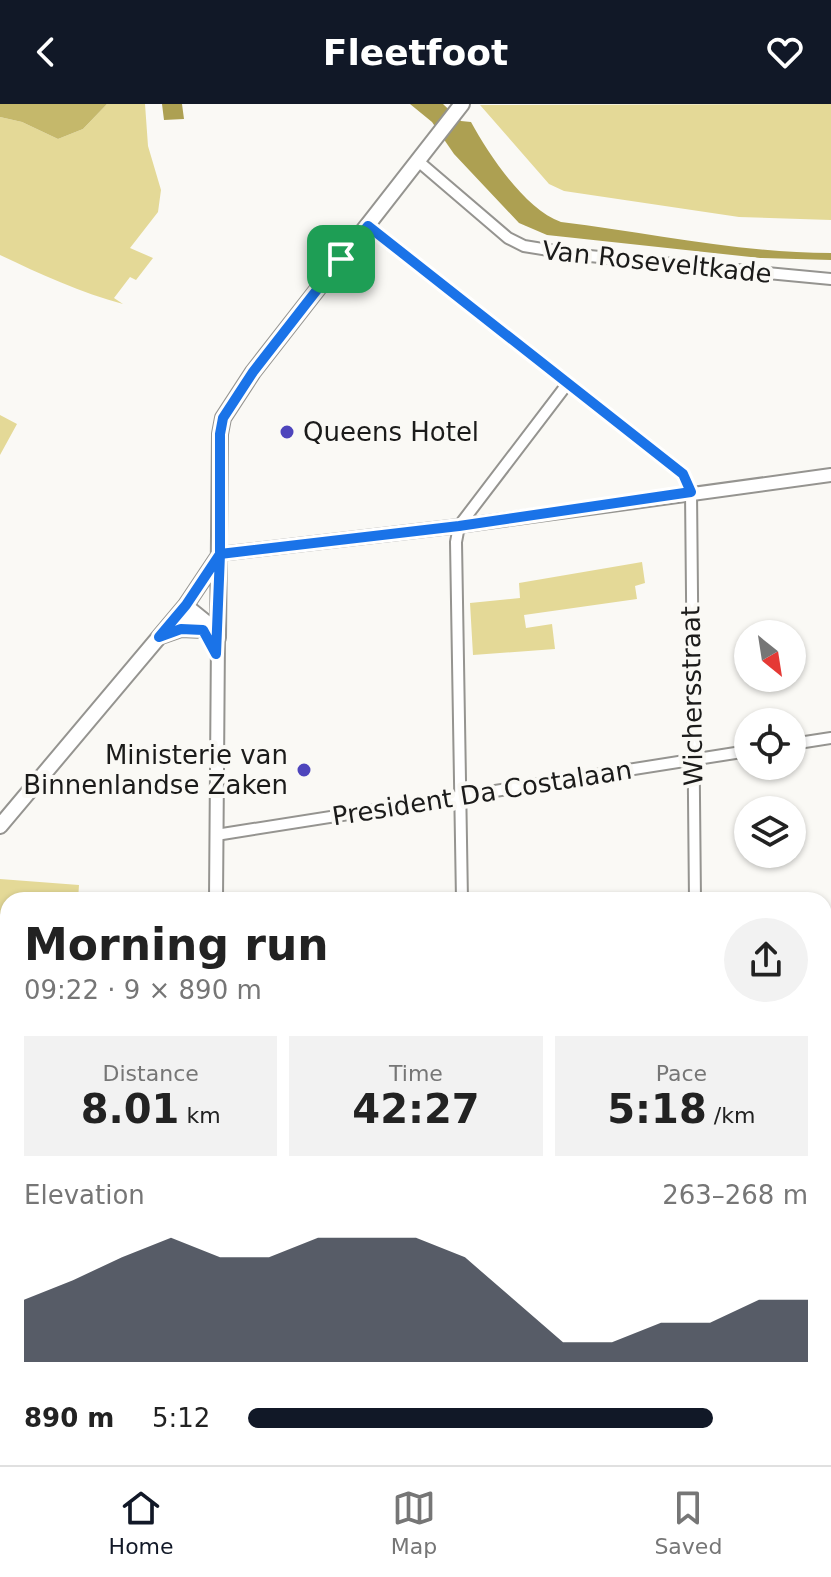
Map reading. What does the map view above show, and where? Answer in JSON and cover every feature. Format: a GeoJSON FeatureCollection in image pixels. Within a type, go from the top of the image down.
{"type":"FeatureCollection","features":[{"type":"Feature","properties":{"kind":"main road"},"geometry":{"type":"LineString","coordinates":[[218,638],[220,434],[223,418],[253,372],[461,105]]}},
{"type":"Feature","properties":{"kind":"main road"},"geometry":{"type":"LineString","coordinates":[[0,826],[183,609],[220,554]]}},
{"type":"Feature","properties":{"kind":"main road"},"geometry":{"type":"LineString","coordinates":[[159,637],[181,629],[203,630]]}},
{"type":"Feature","properties":{"kind":"street","name":"Van Roseveltkade"},"geometry":{"type":"LineString","coordinates":[[418,161],[508,238],[524,246],[579,255],[831,279]]}},
{"type":"Feature","properties":{"kind":"street"},"geometry":{"type":"LineString","coordinates":[[368,226],[683,474],[691,492]]}},
{"type":"Feature","properties":{"kind":"street"},"geometry":{"type":"LineString","coordinates":[[462,892],[456,542],[459,526],[568,383]]}},
{"type":"Feature","properties":{"kind":"street"},"geometry":{"type":"LineString","coordinates":[[220,554],[459,526],[831,475]]}},
{"type":"Feature","properties":{"kind":"street","name":"Wichersstraat"},"geometry":{"type":"LineString","coordinates":[[691,492],[695,892]]}},
{"type":"Feature","properties":{"kind":"street"},"geometry":{"type":"LineString","coordinates":[[183,609],[203,630],[216,654]]}},
{"type":"Feature","properties":{"kind":"street"},"geometry":{"type":"LineString","coordinates":[[183,609],[207,622],[218,638],[216,892]]}},
{"type":"Feature","properties":{"kind":"street"},"geometry":{"type":"LineString","coordinates":[[806,742],[831,738]]}},
{"type":"Feature","properties":{"kind":"street","name":"President Da Costalaan"},"geometry":{"type":"LineString","coordinates":[[216,835],[734,753]]}},
{"type":"Feature","properties":{"kind":"shaded area"},"geometry":{"type":"Polygon","coordinates":[[[0,104],[107,104],[83,129],[58,139],[22,122],[0,117],[0,104]]]}},
{"type":"Feature","properties":{"kind":"shaded area"},"geometry":{"type":"Polygon","coordinates":[[[107,104],[145,104],[148,146],[161,190],[158,212],[130,248],[153,258],[136,280],[130,277],[114,298],[123,304],[77,289],[0,255],[0,117],[22,122],[58,139],[83,129],[107,104]]]}},
{"type":"Feature","properties":{"kind":"shaded area"},"geometry":{"type":"Polygon","coordinates":[[[162,104],[182,104],[184,119],[164,120],[162,104]]]}},
{"type":"Feature","properties":{"kind":"shaded area"},"geometry":{"type":"Polygon","coordinates":[[[410,104],[443,104],[461,121],[471,122],[509,180],[534,206],[561,222],[730,246],[831,253],[831,260],[760,258],[547,235],[519,223],[454,154],[432,122],[410,104]]]}},
{"type":"Feature","properties":{"kind":"shaded area"},"geometry":{"type":"Polygon","coordinates":[[[831,104],[831,220],[739,217],[564,191],[549,184],[480,105],[831,104]]]}},
{"type":"Feature","properties":{"kind":"shaded area"},"geometry":{"type":"Polygon","coordinates":[[[0,415],[17,424],[0,455],[0,415]]]}},
{"type":"Feature","properties":{"kind":"shaded area"},"geometry":{"type":"Polygon","coordinates":[[[642,562],[645,583],[635,586],[637,599],[524,615],[526,628],[552,624],[555,649],[473,655],[470,603],[520,598],[519,583],[642,562]]]}},
{"type":"Feature","properties":{"kind":"shaded area"},"geometry":{"type":"Polygon","coordinates":[[[0,879],[79,885],[79,892],[0,892],[0,879]]]}},
{"type":"Feature","properties":{"kind":"place","name":"Queens Hotel"},"geometry":{"type":"Point","coordinates":[287,432]}},
{"type":"Feature","properties":{"kind":"place","name":"Ministerie van Binnenlandse Zaken"},"geometry":{"type":"Point","coordinates":[304,770]}},
{"type":"Feature","properties":{"kind":"route"},"geometry":{"type":"LineString","coordinates":[[341,259],[253,372],[223,418],[218,518],[220,554],[211,571],[159,637],[181,629],[203,630],[216,654],[220,554],[459,526],[691,492],[683,474],[368,226],[341,259]]}}]}
